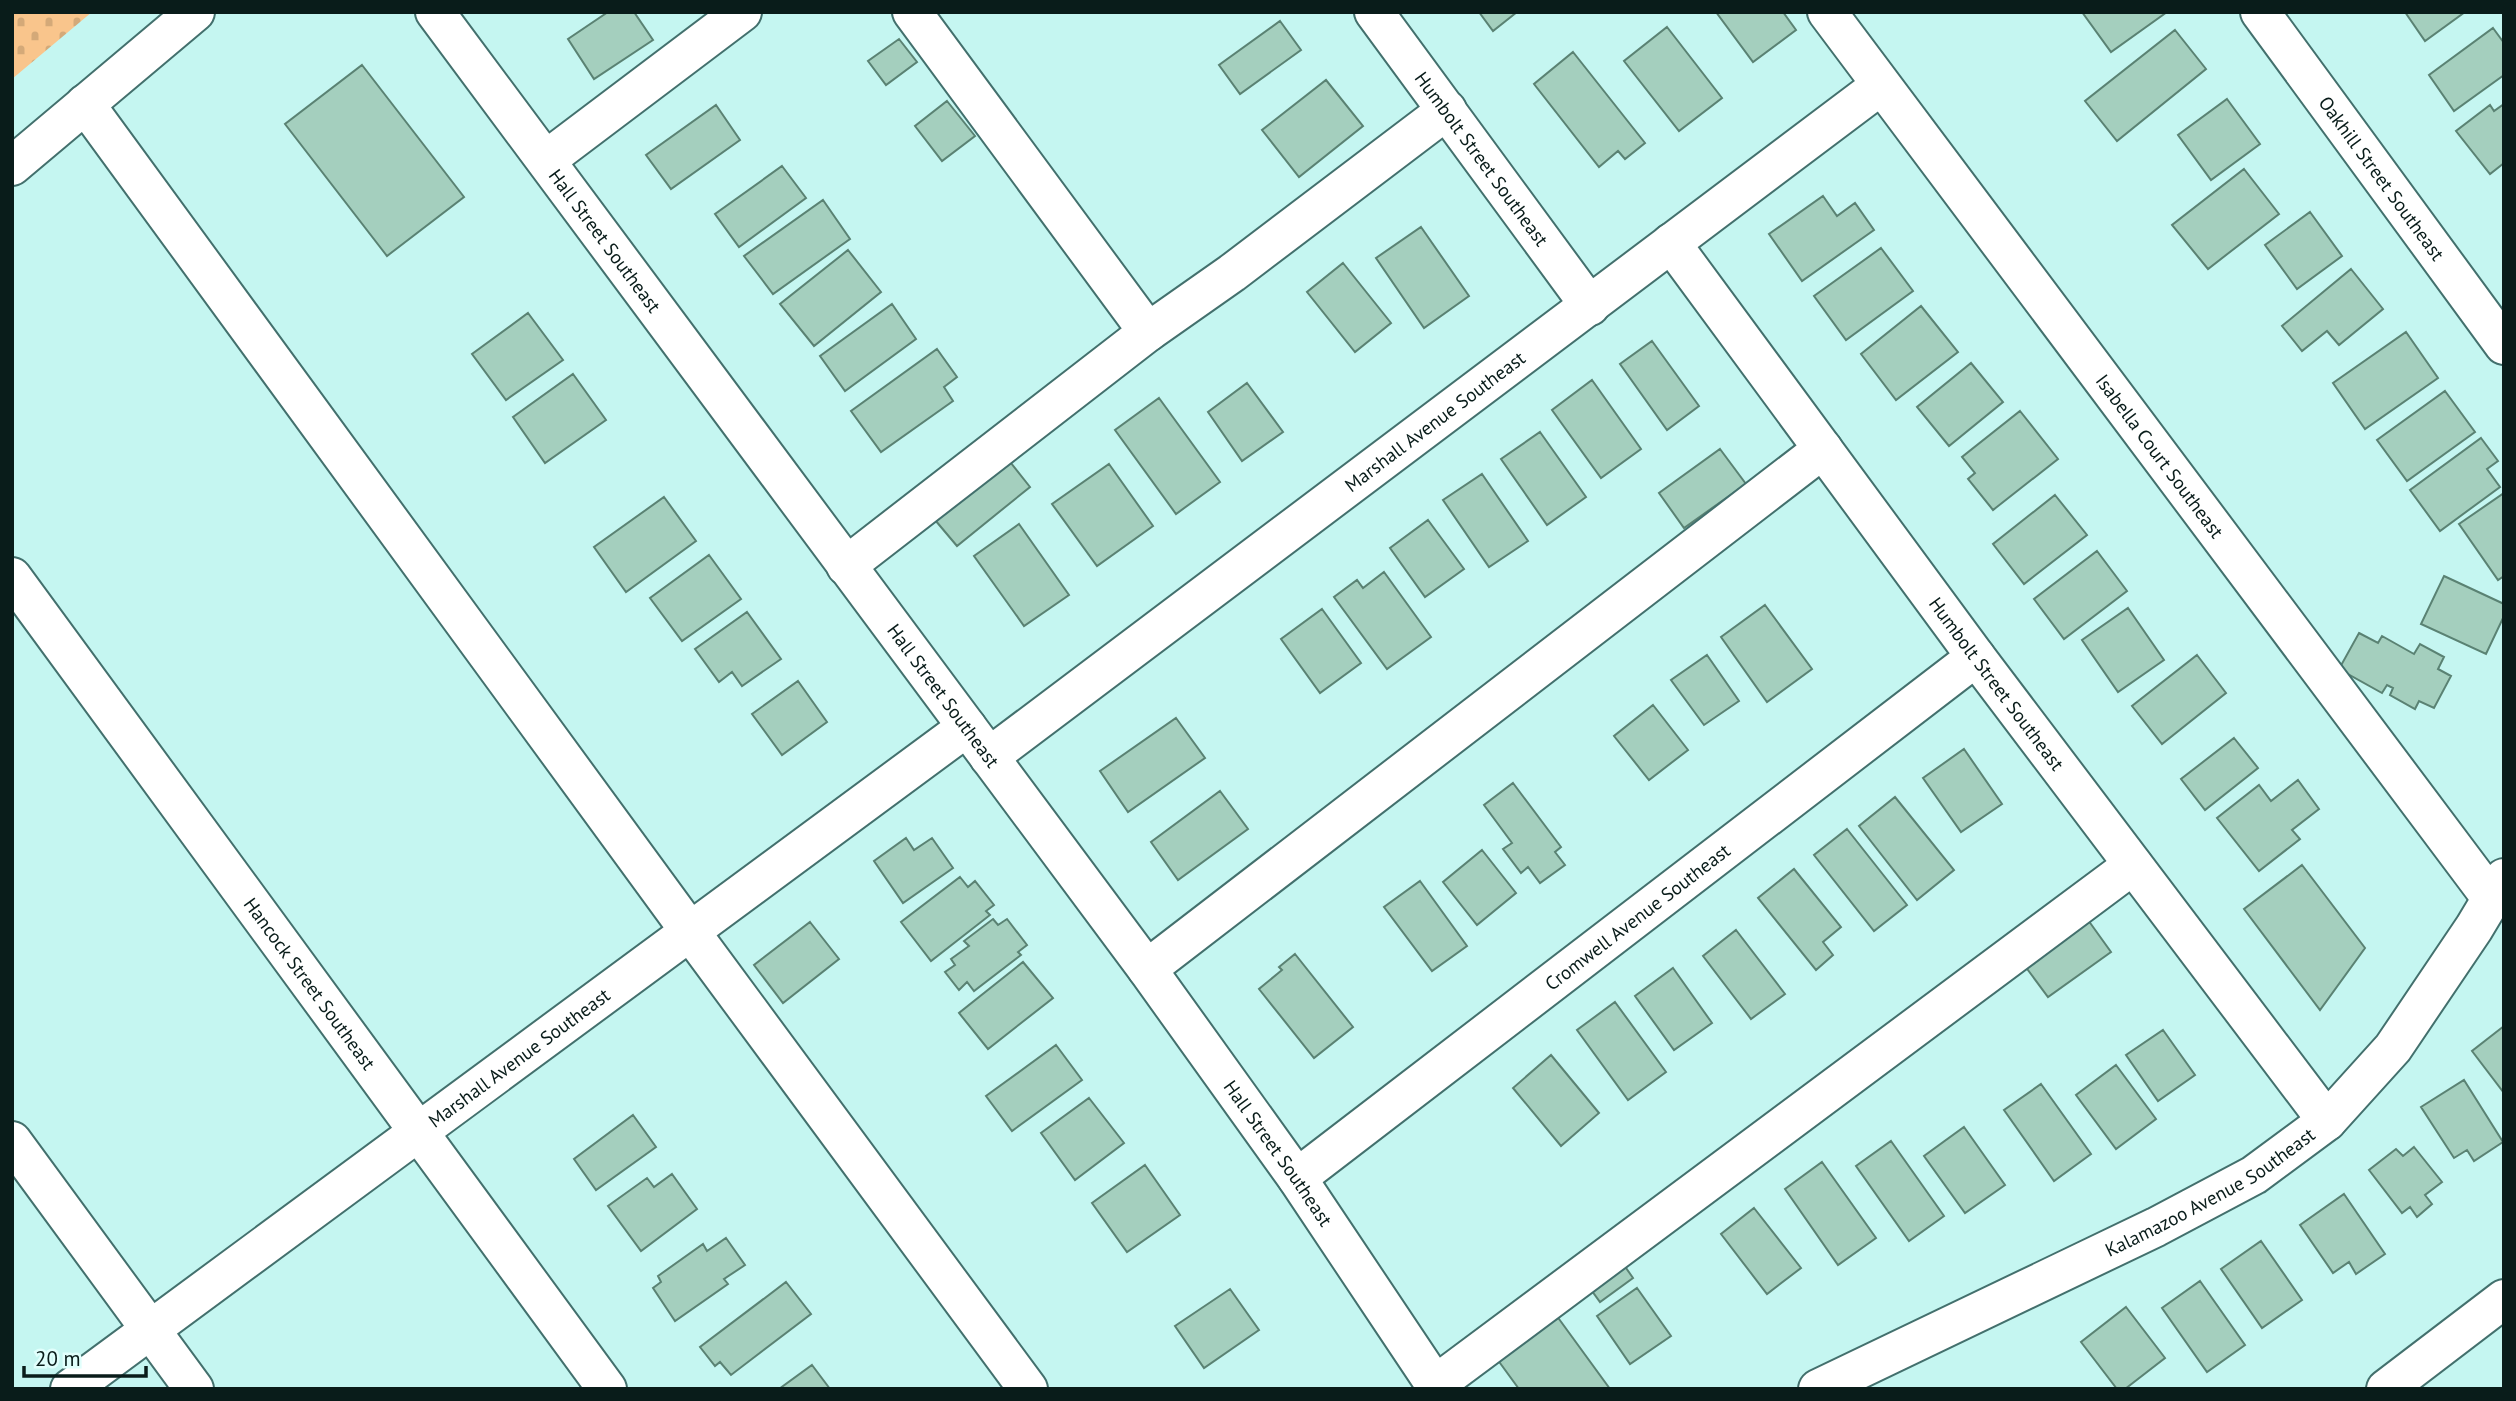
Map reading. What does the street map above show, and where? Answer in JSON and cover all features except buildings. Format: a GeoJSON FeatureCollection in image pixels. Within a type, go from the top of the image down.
{"type":"FeatureCollection","features":[{"type":"Feature","properties":{"kind":"street"},"geometry":{"type":"LineString","coordinates":[[12,166],[195,12]]}},
{"type":"Feature","properties":{"kind":"street","name":"Hall Street Southeast"},"geometry":{"type":"LineString","coordinates":[[435,12],[1147,969],[1297,1178],[1437,1387]]}},
{"type":"Feature","properties":{"kind":"street"},"geometry":{"type":"LineString","coordinates":[[546,160],[742,12]]}},
{"type":"Feature","properties":{"kind":"street"},"geometry":{"type":"LineString","coordinates":[[912,12],[1148,332]]}},
{"type":"Feature","properties":{"kind":"street","name":"Humbolt Street Southeast"},"geometry":{"type":"LineString","coordinates":[[1374,12],[1591,306]]}},
{"type":"Feature","properties":{"kind":"street","name":"Isabella Court Southeast"},"geometry":{"type":"LineString","coordinates":[[1827,12],[1880,86],[2498,889]]}},
{"type":"Feature","properties":{"kind":"street","name":"Oakhill Street Southeast"},"geometry":{"type":"LineString","coordinates":[[2260,12],[2504,345]]}},
{"type":"Feature","properties":{"kind":"street","name":"Marshall Avenue Southeast"},"geometry":{"type":"LineString","coordinates":[[989,757],[1880,86]]}},
{"type":"Feature","properties":{"kind":"street"},"geometry":{"type":"LineString","coordinates":[[85,104],[1028,1389]]}},
{"type":"Feature","properties":{"kind":"street"},"geometry":{"type":"LineString","coordinates":[[846,566],[1148,332],[1232,273],[1447,110]]}},
{"type":"Feature","properties":{"kind":"street","name":"Humbolt Street Southeast"},"geometry":{"type":"LineString","coordinates":[[1671,243],[1976,657],[2327,1121]]}},
{"type":"Feature","properties":{"kind":"street"},"geometry":{"type":"LineString","coordinates":[[1147,969],[1823,449]]}},
{"type":"Feature","properties":{"kind":"street","name":"Hancock Street Southeast"},"geometry":{"type":"LineString","coordinates":[[12,577],[607,1389]]}},
{"type":"Feature","properties":{"kind":"street","name":"Cromwell Avenue Southeast"},"geometry":{"type":"LineString","coordinates":[[1297,1178],[1976,657]]}},
{"type":"Feature","properties":{"kind":"street","name":"Marshall Avenue Southeast"},"geometry":{"type":"LineString","coordinates":[[70,1389],[967,727]]}},
{"type":"Feature","properties":{"kind":"street"},"geometry":{"type":"LineString","coordinates":[[1437,1387],[2133,865]]}},
{"type":"Feature","properties":{"kind":"street","name":"Kalamazoo Avenue Southeast"},"geometry":{"type":"LineString","coordinates":[[1818,1389],[2144,1233],[2254,1175],[2327,1121],[2393,1048],[2498,889]]}},
{"type":"Feature","properties":{"kind":"street"},"geometry":{"type":"LineString","coordinates":[[12,1141],[194,1389]]}},
{"type":"Feature","properties":{"kind":"street"},"geometry":{"type":"LineString","coordinates":[[2386,1389],[2504,1299]]}},
{"type":"Feature","properties":{"kind":"green space"},"geometry":{"type":"Polygon","coordinates":[[[12,12],[92,12],[12,79],[12,12]]]}}]}
